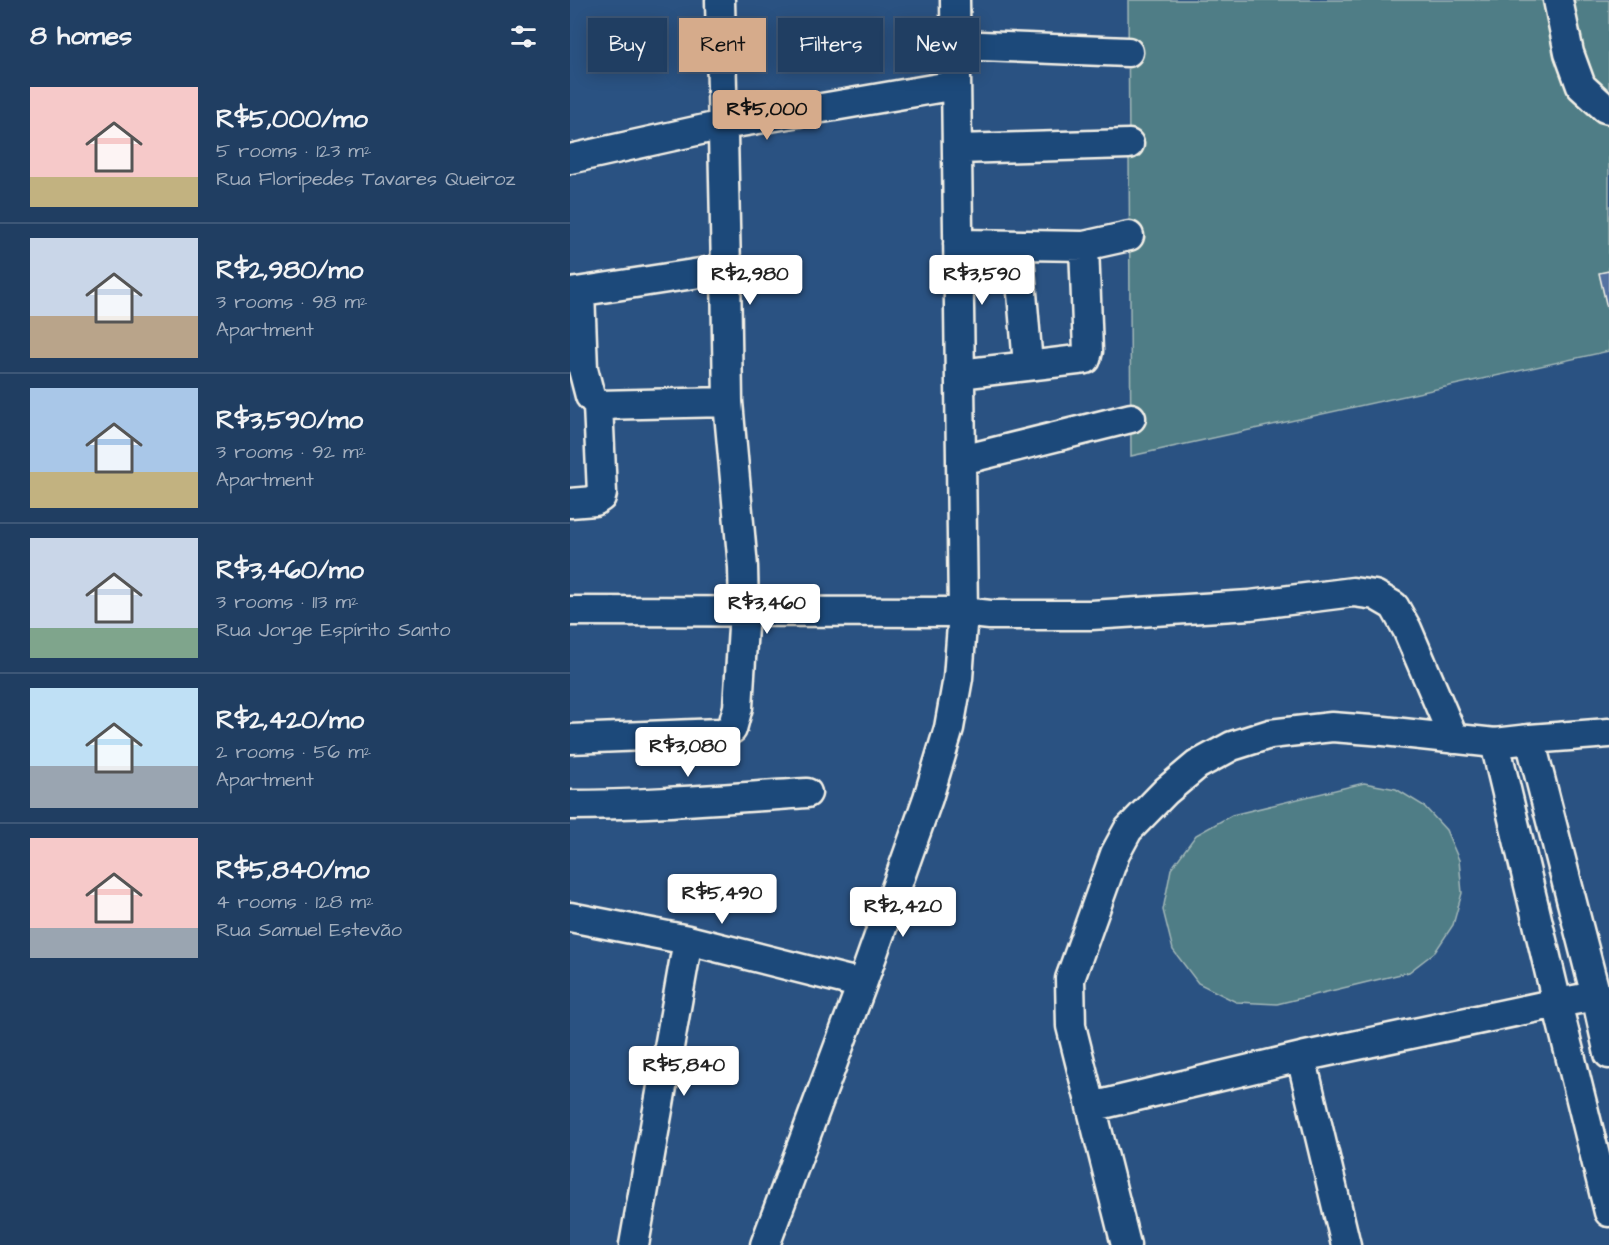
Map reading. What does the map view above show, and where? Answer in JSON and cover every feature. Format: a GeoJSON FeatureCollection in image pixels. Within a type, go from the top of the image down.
{"type":"FeatureCollection","features":[{"type":"Feature","properties":{"kind":"street"},"geometry":{"type":"LineString","coordinates":[[570,739],[720,733],[732,729],[738,707],[744,611],[743,567],[728,402],[720,0]]}},
{"type":"Feature","properties":{"kind":"street"},"geometry":{"type":"LineString","coordinates":[[956,0],[956,18]]}},
{"type":"Feature","properties":{"kind":"street"},"geometry":{"type":"LineString","coordinates":[[1558,0],[1569,53],[1581,86],[1609,109]]}},
{"type":"Feature","properties":{"kind":"street"},"geometry":{"type":"LineString","coordinates":[[979,46],[1128,52]]}},
{"type":"Feature","properties":{"kind":"street"},"geometry":{"type":"LineString","coordinates":[[765,1245],[928,798],[949,728],[958,678],[963,612],[956,72]]}},
{"type":"Feature","properties":{"kind":"street"},"geometry":{"type":"LineString","coordinates":[[570,159],[723,125],[956,85]]}},
{"type":"Feature","properties":{"kind":"street"},"geometry":{"type":"LineString","coordinates":[[958,149],[1129,144]]}},
{"type":"Feature","properties":{"kind":"street"},"geometry":{"type":"LineString","coordinates":[[958,244],[1084,246],[1129,236]]}},
{"type":"Feature","properties":{"kind":"street"},"geometry":{"type":"LineString","coordinates":[[1018,244],[1028,365]]}},
{"type":"Feature","properties":{"kind":"street"},"geometry":{"type":"LineString","coordinates":[[960,374],[1086,359],[1088,355],[1084,246]]}},
{"type":"Feature","properties":{"kind":"street"},"geometry":{"type":"LineString","coordinates":[[570,503],[596,501],[601,497],[602,482],[598,405],[590,396],[583,369],[575,292],[726,269]]}},
{"type":"Feature","properties":{"kind":"street"},"geometry":{"type":"LineString","coordinates":[[598,405],[728,402]]}},
{"type":"Feature","properties":{"kind":"street"},"geometry":{"type":"LineString","coordinates":[[962,460],[1131,418]]}},
{"type":"Feature","properties":{"kind":"street"},"geometry":{"type":"LineString","coordinates":[[570,611],[963,612],[990,615],[1091,615],[1250,605],[1353,592],[1375,595],[1394,606],[1407,630],[1454,739]]}},
{"type":"Feature","properties":{"kind":"street"},"geometry":{"type":"LineString","coordinates":[[1126,1245],[1071,1026],[1070,979],[1115,854],[1128,830],[1197,765],[1233,746],[1270,734],[1332,727],[1495,743],[1609,734]]}},
{"type":"Feature","properties":{"kind":"street"},"geometry":{"type":"LineString","coordinates":[[1530,739],[1609,1054]]}},
{"type":"Feature","properties":{"kind":"street"},"geometry":{"type":"LineString","coordinates":[[1495,743],[1557,1003],[1602,1157],[1609,1212]]}},
{"type":"Feature","properties":{"kind":"street"},"geometry":{"type":"LineString","coordinates":[[570,805],[663,803],[807,793]]}},
{"type":"Feature","properties":{"kind":"street"},"geometry":{"type":"LineString","coordinates":[[570,917],[688,940],[862,984]]}},
{"type":"Feature","properties":{"kind":"street"},"geometry":{"type":"LineString","coordinates":[[634,1245],[688,940]]}},
{"type":"Feature","properties":{"kind":"street"},"geometry":{"type":"LineString","coordinates":[[1091,1107],[1301,1057],[1596,996]]}},
{"type":"Feature","properties":{"kind":"street"},"geometry":{"type":"LineString","coordinates":[[1301,1057],[1346,1245]]}},
{"type":"Feature","properties":{"kind":"green space"},"geometry":{"type":"Polygon","coordinates":[[[1128,0],[1609,0],[1609,351],[1131,456],[1128,0]]]}},
{"type":"Feature","properties":{"kind":"green space"},"geometry":{"type":"Polygon","coordinates":[[[1364,783],[1396,789],[1424,806],[1446,830],[1459,860],[1462,893],[1453,925],[1435,952],[1409,972],[1277,1004],[1236,1002],[1198,983],[1173,950],[1163,910],[1171,869],[1196,835],[1232,815],[1364,783]]]}},
{"type":"Feature","properties":{"kind":"building"},"geometry":{"type":"Polygon","coordinates":[[[1609,271],[1609,307],[1607,308],[1599,273],[1609,271]]]}}]}
